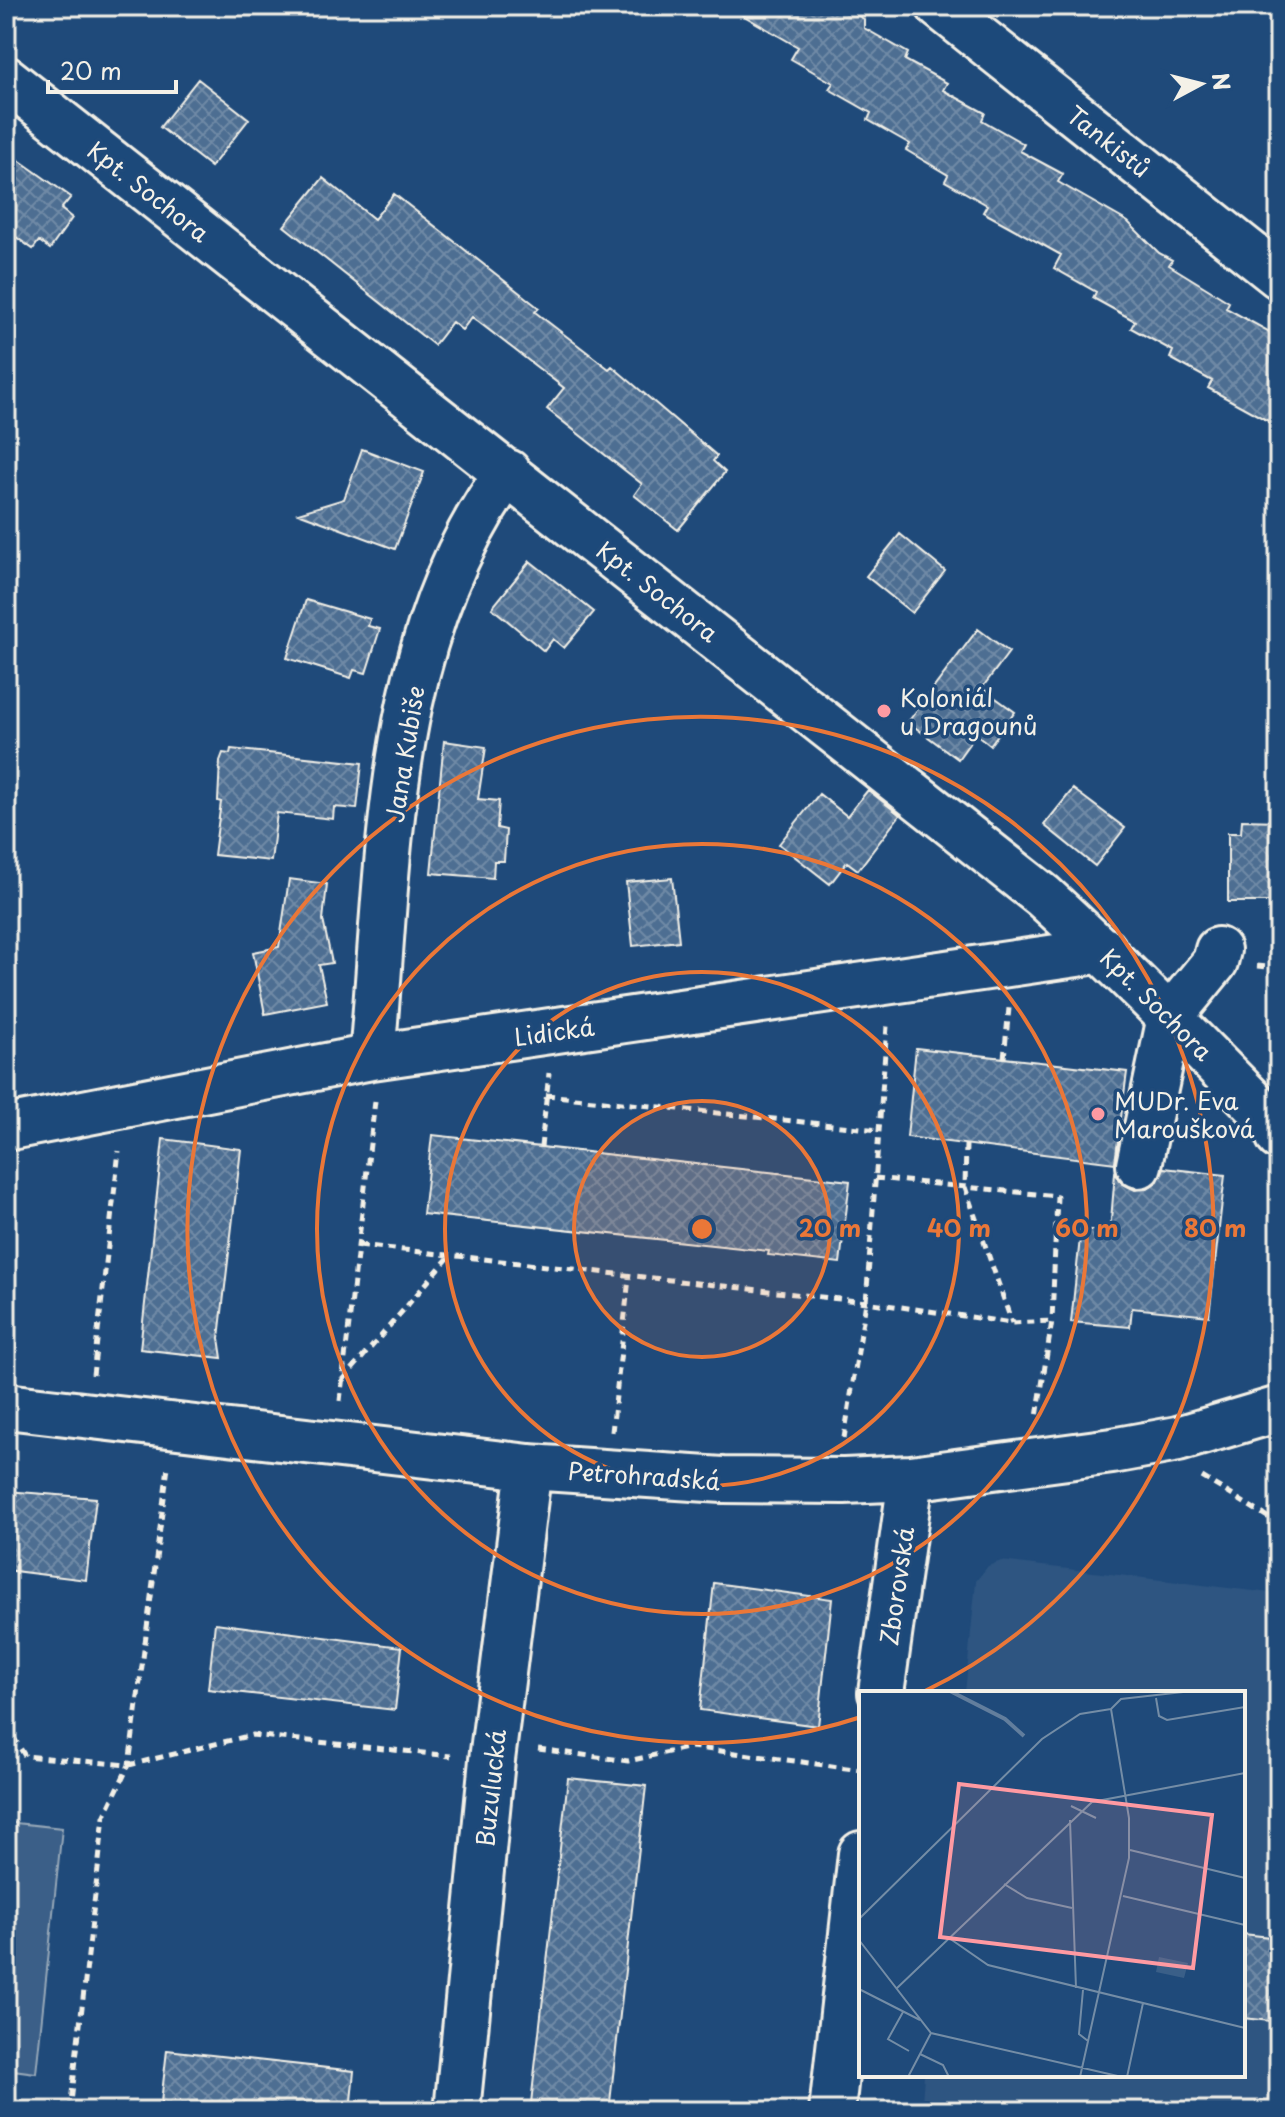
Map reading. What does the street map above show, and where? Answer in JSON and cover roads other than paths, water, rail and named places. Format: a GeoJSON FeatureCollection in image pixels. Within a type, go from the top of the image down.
{"type":"FeatureCollection","features":[{"type":"Feature","properties":{"kind":"street","name":"Tankistů"},"geometry":{"type":"LineString","coordinates":[[939,6],[1279,276]]}},
{"type":"Feature","properties":{"kind":"street","name":"Kpt. Sochora"},"geometry":{"type":"LineString","coordinates":[[6,79],[1030,886],[1104,950],[1271,1120],[1279,1137]]}},
{"type":"Feature","properties":{"kind":"street","name":"Jana Kubiše"},"geometry":{"type":"LineString","coordinates":[[375,1072],[398,771],[415,678],[439,601],[464,537],[508,472]]}},
{"type":"Feature","properties":{"kind":"street","name":"Lidická"},"geometry":{"type":"LineString","coordinates":[[6,1128],[375,1072],[1104,950]]}},
{"type":"Feature","properties":{"kind":"street"},"geometry":{"type":"LineString","coordinates":[[1139,1165],[1170,1017],[1215,962],[1218,950]]}},
{"type":"Feature","properties":{"kind":"street","name":"Petrohradská"},"geometry":{"type":"LineString","coordinates":[[6,1406],[529,1467],[723,1480],[911,1478],[1178,1439],[1279,1409]]}},
{"type":"Feature","properties":{"kind":"street","name":"Buzulucká"},"geometry":{"type":"LineString","coordinates":[[457,2111],[492,1760],[529,1467]]}},
{"type":"Feature","properties":{"kind":"street","name":"Zborovská"},"geometry":{"type":"LineString","coordinates":[[881,1691],[911,1478]]}},
{"type":"Feature","properties":{"kind":"street"},"geometry":{"type":"LineString","coordinates":[[832,2111],[859,1872]]}},
{"type":"Feature","properties":{"kind":"place","name":"Koloniál u Dragounů"},"geometry":{"type":"Point","coordinates":[884,711]}},
{"type":"Feature","properties":{"kind":"place","name":"MUDr. Eva Maroušková"},"geometry":{"type":"Point","coordinates":[1098,1114]}}]}
